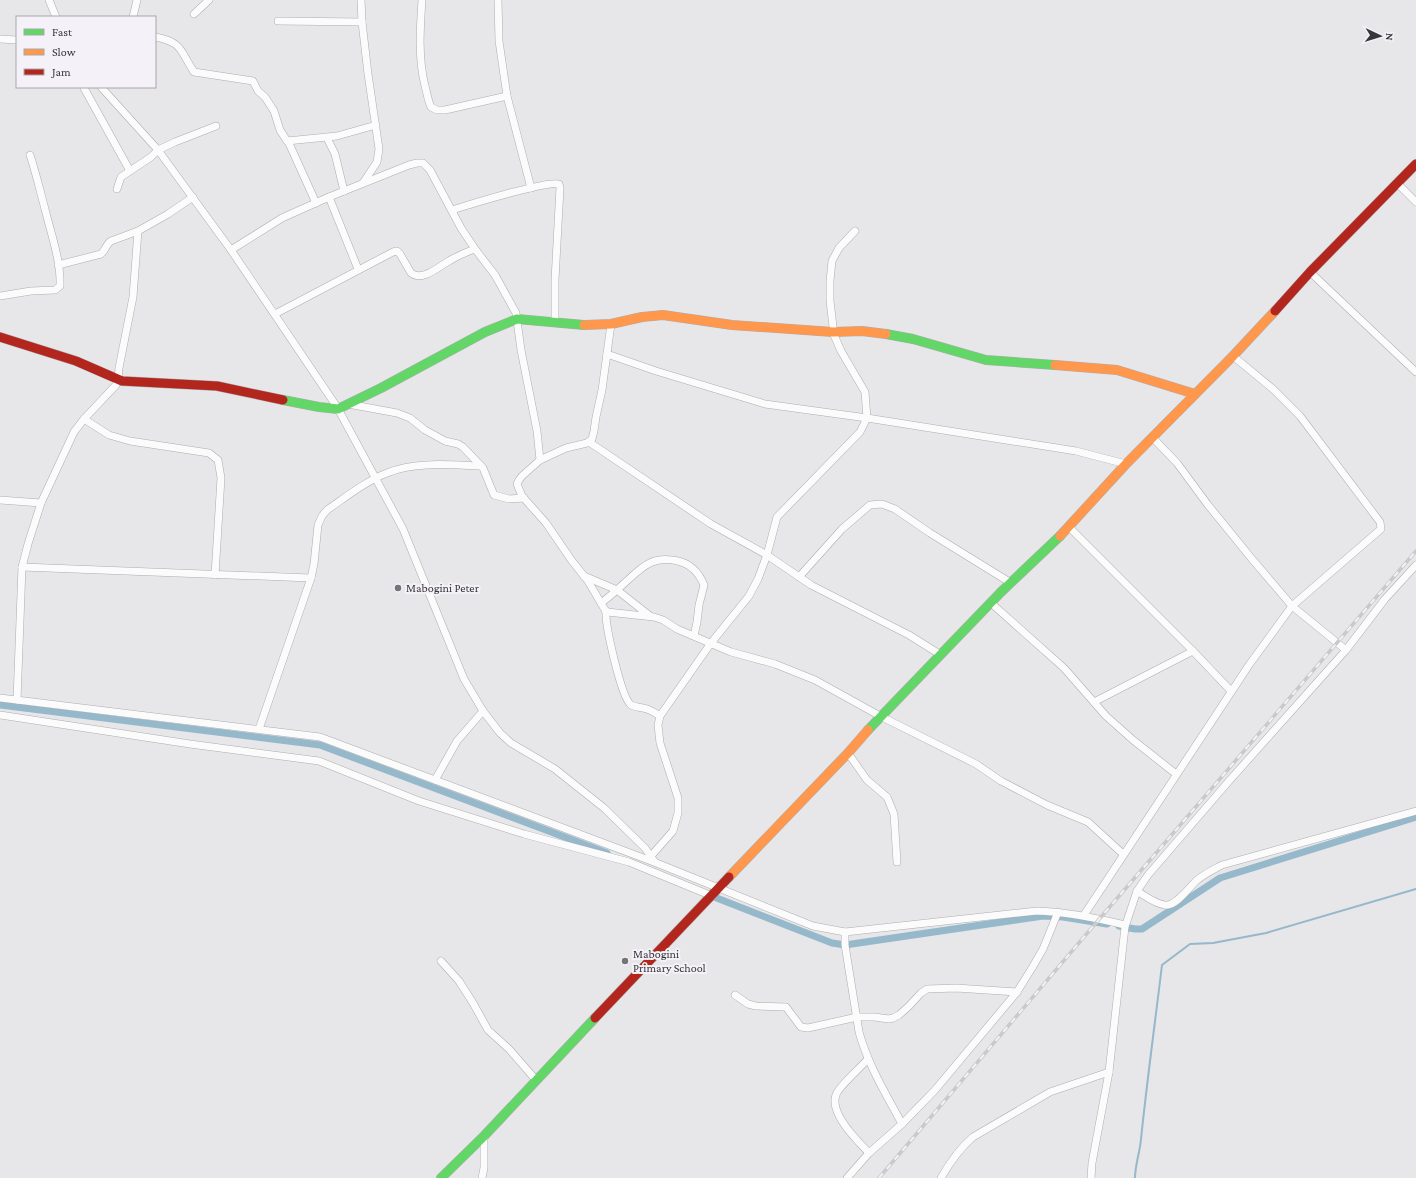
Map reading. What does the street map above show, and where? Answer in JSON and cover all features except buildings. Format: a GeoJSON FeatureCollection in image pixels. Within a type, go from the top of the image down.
{"type":"FeatureCollection","features":[{"type":"Feature","properties":{"kind":"street"},"geometry":{"type":"LineString","coordinates":[[49,0],[56,16]]}},
{"type":"Feature","properties":{"kind":"street"},"geometry":{"type":"LineString","coordinates":[[134,16],[137,0]]}},
{"type":"Feature","properties":{"kind":"street"},"geometry":{"type":"LineString","coordinates":[[194,14],[208,0]]}},
{"type":"Feature","properties":{"kind":"street"},"geometry":{"type":"LineString","coordinates":[[361,0],[368,74],[379,138],[379,156],[363,183]]}},
{"type":"Feature","properties":{"kind":"street"},"geometry":{"type":"LineString","coordinates":[[422,0],[420,57],[422,75],[431,107],[437,110],[445,110],[507,96]]}},
{"type":"Feature","properties":{"kind":"street"},"geometry":{"type":"LineString","coordinates":[[498,0],[499,41],[507,96],[531,188]]}},
{"type":"Feature","properties":{"kind":"street"},"geometry":{"type":"LineString","coordinates":[[278,21],[362,22]]}},
{"type":"Feature","properties":{"kind":"street"},"geometry":{"type":"LineString","coordinates":[[156,37],[164,39],[178,46],[185,55],[194,72],[253,81],[258,91],[265,97],[274,111],[280,130],[284,138],[288,141],[316,203]]}},
{"type":"Feature","properties":{"kind":"street"},"geometry":{"type":"LineString","coordinates":[[0,40],[16,40]]}},
{"type":"Feature","properties":{"kind":"street"},"geometry":{"type":"LineString","coordinates":[[84,88],[130,171]]}},
{"type":"Feature","properties":{"kind":"street"},"geometry":{"type":"LineString","coordinates":[[102,88],[158,150],[193,197],[275,314],[338,409],[403,529],[464,679],[483,711],[500,733],[511,743],[555,769],[604,808],[645,848],[653,859]]}},
{"type":"Feature","properties":{"kind":"street"},"geometry":{"type":"LineString","coordinates":[[288,141],[307,138],[327,138],[376,125]]}},
{"type":"Feature","properties":{"kind":"street"},"geometry":{"type":"LineString","coordinates":[[117,189],[120,178],[158,150],[216,126]]}},
{"type":"Feature","properties":{"kind":"street"},"geometry":{"type":"LineString","coordinates":[[327,138],[335,154],[344,191]]}},
{"type":"Feature","properties":{"kind":"street"},"geometry":{"type":"LineString","coordinates":[[0,296],[31,291],[55,290],[58,289],[60,282],[58,265],[40,186],[30,155]]}},
{"type":"Feature","properties":{"kind":"street"},"geometry":{"type":"LineString","coordinates":[[231,250],[282,218],[329,197],[409,165],[423,163],[430,170],[461,228],[495,275],[514,308],[537,431],[540,460]]}},
{"type":"Feature","properties":{"kind":"street"},"geometry":{"type":"LineString","coordinates":[[441,1178],[484,1136],[720,888],[848,753],[880,716],[1011,583],[1069,527],[1126,464],[1234,356],[1310,272],[1416,164]]}},
{"type":"Feature","properties":{"kind":"street"},"geometry":{"type":"LineString","coordinates":[[452,210],[531,188],[557,183],[559,184],[555,280],[555,323]]}},
{"type":"Feature","properties":{"kind":"street"},"geometry":{"type":"LineString","coordinates":[[1397,183],[1416,202]]}},
{"type":"Feature","properties":{"kind":"street"},"geometry":{"type":"LineString","coordinates":[[58,265],[101,254],[107,244],[111,241],[138,231],[168,214],[193,197]]}},
{"type":"Feature","properties":{"kind":"street"},"geometry":{"type":"LineString","coordinates":[[329,197],[358,269]]}},
{"type":"Feature","properties":{"kind":"street"},"geometry":{"type":"LineString","coordinates":[[17,700],[22,567],[41,503],[74,432],[84,419],[116,385],[118,380],[120,361],[133,297],[138,231]]}},
{"type":"Feature","properties":{"kind":"street"},"geometry":{"type":"LineString","coordinates":[[653,859],[673,831],[678,813],[678,798],[660,743],[658,725],[660,716],[711,643],[748,596],[758,579],[767,555],[777,517],[860,432],[867,418],[868,409],[866,392],[841,351],[833,332],[830,281],[832,261],[839,248],[855,231]]}},
{"type":"Feature","properties":{"kind":"street"},"geometry":{"type":"LineString","coordinates":[[275,314],[358,269],[395,251],[400,254],[411,273],[414,275],[421,275],[428,274],[448,261],[475,249]]}},
{"type":"Feature","properties":{"kind":"street"},"geometry":{"type":"LineString","coordinates":[[1310,272],[1416,372]]}},
{"type":"Feature","properties":{"kind":"street"},"geometry":{"type":"LineString","coordinates":[[0,337],[76,361],[118,380],[217,386],[319,407],[338,409],[382,388],[484,332],[517,319],[587,325],[611,324],[642,317],[663,316],[720,324],[833,332],[862,331],[903,336],[986,360],[1117,370],[1195,394]]}},
{"type":"Feature","properties":{"kind":"street"},"geometry":{"type":"LineString","coordinates":[[589,442],[594,431],[602,390],[611,324]]}},
{"type":"Feature","properties":{"kind":"street"},"geometry":{"type":"LineString","coordinates":[[607,354],[765,404],[867,418],[1076,452],[1126,464]]}},
{"type":"Feature","properties":{"kind":"street"},"geometry":{"type":"LineString","coordinates":[[1084,915],[1259,650],[1292,606],[1378,533],[1382,526],[1300,416],[1273,389],[1234,356]]}},
{"type":"Feature","properties":{"kind":"street"},"geometry":{"type":"LineString","coordinates":[[348,404],[397,413],[410,418],[425,430],[445,441],[458,444],[463,447],[481,466],[494,495],[509,499],[524,498]]}},
{"type":"Feature","properties":{"kind":"street"},"geometry":{"type":"LineString","coordinates":[[84,419],[109,435],[130,441],[209,453],[218,460],[221,478],[215,575]]}},
{"type":"Feature","properties":{"kind":"street"},"geometry":{"type":"LineString","coordinates":[[1153,438],[1177,463],[1208,505],[1292,606],[1346,650]]}},
{"type":"Feature","properties":{"kind":"street"},"geometry":{"type":"LineString","coordinates":[[660,716],[650,710],[632,706],[628,701],[619,678],[606,621],[606,611],[584,576],[546,523],[520,493],[518,482],[522,476],[540,460],[566,448],[589,442],[710,524],[767,555],[811,585],[909,635],[941,655]]}},
{"type":"Feature","properties":{"kind":"street"},"geometry":{"type":"LineString","coordinates":[[259,729],[311,578],[318,525],[322,516],[327,510],[376,478],[388,472],[428,465],[481,466]]}},
{"type":"Feature","properties":{"kind":"street"},"geometry":{"type":"LineString","coordinates":[[0,500],[41,503]]}},
{"type":"Feature","properties":{"kind":"street"},"geometry":{"type":"LineString","coordinates":[[799,577],[842,529],[870,505],[876,503],[887,505],[904,514],[930,533],[1011,583]]}},
{"type":"Feature","properties":{"kind":"street"},"geometry":{"type":"LineString","coordinates":[[1069,527],[1232,691]]}},
{"type":"Feature","properties":{"kind":"street"},"geometry":{"type":"LineString","coordinates":[[601,603],[641,568],[651,562],[671,560],[684,563],[698,573],[704,585],[694,636]]}},
{"type":"Feature","properties":{"kind":"street"},"geometry":{"type":"LineString","coordinates":[[1091,1178],[1092,1163],[1108,1072],[1125,925],[1137,891],[1148,875],[1203,811],[1346,650],[1385,599],[1416,565]]}},
{"type":"Feature","properties":{"kind":"street"},"geometry":{"type":"LineString","coordinates":[[22,567],[311,578]]}},
{"type":"Feature","properties":{"kind":"street"},"geometry":{"type":"LineString","coordinates":[[584,576],[617,590],[650,616]]}},
{"type":"Feature","properties":{"kind":"street"},"geometry":{"type":"LineString","coordinates":[[991,603],[1064,668],[1106,716],[1133,740],[1176,774]]}},
{"type":"Feature","properties":{"kind":"street"},"geometry":{"type":"LineString","coordinates":[[606,611],[650,616],[662,619],[670,626],[732,652],[775,664],[815,680],[880,716],[976,764],[1001,781],[1047,805],[1088,822],[1124,854]]}},
{"type":"Feature","properties":{"kind":"street"},"geometry":{"type":"LineString","coordinates":[[1094,702],[1193,651]]}},
{"type":"Feature","properties":{"kind":"street"},"geometry":{"type":"LineString","coordinates":[[0,698],[320,737],[653,859],[813,926],[845,932],[1036,912],[1056,915],[1084,915],[1125,925]]}},
{"type":"Feature","properties":{"kind":"street"},"geometry":{"type":"LineString","coordinates":[[435,780],[456,741],[483,711]]}},
{"type":"Feature","properties":{"kind":"street"},"geometry":{"type":"LineString","coordinates":[[0,715],[190,744],[319,761],[419,801],[524,834],[629,862],[712,896]]}},
{"type":"Feature","properties":{"kind":"street"},"geometry":{"type":"LineString","coordinates":[[848,753],[867,780],[887,797],[894,814],[897,862]]}},
{"type":"Feature","properties":{"kind":"street"},"geometry":{"type":"LineString","coordinates":[[1137,891],[1159,904],[1166,906],[1170,905],[1181,897],[1196,881],[1222,865],[1416,811]]}},
{"type":"Feature","properties":{"kind":"street"},"geometry":{"type":"LineString","coordinates":[[848,1178],[869,1153],[902,1124],[936,1090],[1017,992],[1043,949],[1056,915]]}},
{"type":"Feature","properties":{"kind":"street"},"geometry":{"type":"LineString","coordinates":[[845,932],[845,945],[859,1032],[868,1059],[902,1124]]}},
{"type":"Feature","properties":{"kind":"street"},"geometry":{"type":"LineString","coordinates":[[441,961],[459,981],[474,1003],[488,1030],[509,1049],[536,1080]]}},
{"type":"Feature","properties":{"kind":"street"},"geometry":{"type":"LineString","coordinates":[[735,995],[748,1004],[756,1006],[786,1007],[796,1023],[803,1028],[856,1017],[893,1018],[899,1015],[927,989],[956,988],[1017,992]]}},
{"type":"Feature","properties":{"kind":"street"},"geometry":{"type":"LineString","coordinates":[[868,1059],[838,1091],[835,1099],[835,1106],[842,1121],[851,1134],[869,1153]]}},
{"type":"Feature","properties":{"kind":"street"},"geometry":{"type":"LineString","coordinates":[[941,1178],[962,1146],[973,1137],[1050,1092],[1108,1072]]}},
{"type":"Feature","properties":{"kind":"street"},"geometry":{"type":"LineString","coordinates":[[482,1178],[484,1168],[484,1136]]}},
{"type":"Feature","properties":{"kind":"waterway"},"geometry":{"type":"LineString","coordinates":[[0,705],[320,745],[607,853]]}},
{"type":"Feature","properties":{"kind":"waterway"},"geometry":{"type":"LineString","coordinates":[[1119,926],[1142,929],[1220,878],[1416,817]]}},
{"type":"Feature","properties":{"kind":"waterway"},"geometry":{"type":"LineString","coordinates":[[1135,1178],[1162,965],[1190,944],[1213,943],[1266,933],[1416,889]]}},
{"type":"Feature","properties":{"kind":"waterway"},"geometry":{"type":"LineString","coordinates":[[709,895],[832,943],[845,945],[1043,916],[1063,917],[1107,924]]}},
{"type":"Feature","properties":{"kind":"railway"},"geometry":{"type":"LineString","coordinates":[[879,1178],[1416,551]]}},
{"type":"Feature","properties":{"kind":"traffic: fast"},"geometry":{"type":"LineString","coordinates":[[283,400],[338,409],[381,388],[485,332],[517,319],[584,325]]}},
{"type":"Feature","properties":{"kind":"traffic: fast"},"geometry":{"type":"LineString","coordinates":[[886,334],[913,339],[986,360],[1055,365]]}},
{"type":"Feature","properties":{"kind":"traffic: fast"},"geometry":{"type":"LineString","coordinates":[[868,730],[1001,592],[1060,536]]}},
{"type":"Feature","properties":{"kind":"traffic: fast"},"geometry":{"type":"LineString","coordinates":[[441,1178],[484,1136],[595,1018]]}},
{"type":"Feature","properties":{"kind":"traffic: slow"},"geometry":{"type":"LineString","coordinates":[[1060,536],[1126,464],[1233,356],[1275,311]]}},
{"type":"Feature","properties":{"kind":"traffic: slow"},"geometry":{"type":"LineString","coordinates":[[584,325],[611,324],[642,317],[663,315],[732,325],[833,332],[862,331],[886,334]]}},
{"type":"Feature","properties":{"kind":"traffic: slow"},"geometry":{"type":"LineString","coordinates":[[1055,365],[1117,370],[1195,394]]}},
{"type":"Feature","properties":{"kind":"traffic: slow"},"geometry":{"type":"LineString","coordinates":[[729,877],[848,753],[868,730]]}},
{"type":"Feature","properties":{"kind":"traffic: jam"},"geometry":{"type":"LineString","coordinates":[[1275,311],[1310,272],[1416,164]]}},
{"type":"Feature","properties":{"kind":"traffic: jam"},"geometry":{"type":"LineString","coordinates":[[0,337],[76,361],[122,381],[217,386],[283,400]]}},
{"type":"Feature","properties":{"kind":"traffic: jam"},"geometry":{"type":"LineString","coordinates":[[595,1018],[729,877]]}},
{"type":"Feature","properties":{"kind":"place","name":"Mabogini Peter"},"geometry":{"type":"Point","coordinates":[398,588]}},
{"type":"Feature","properties":{"kind":"place","name":"Mabogini Primary School"},"geometry":{"type":"Point","coordinates":[625,961]}}]}
